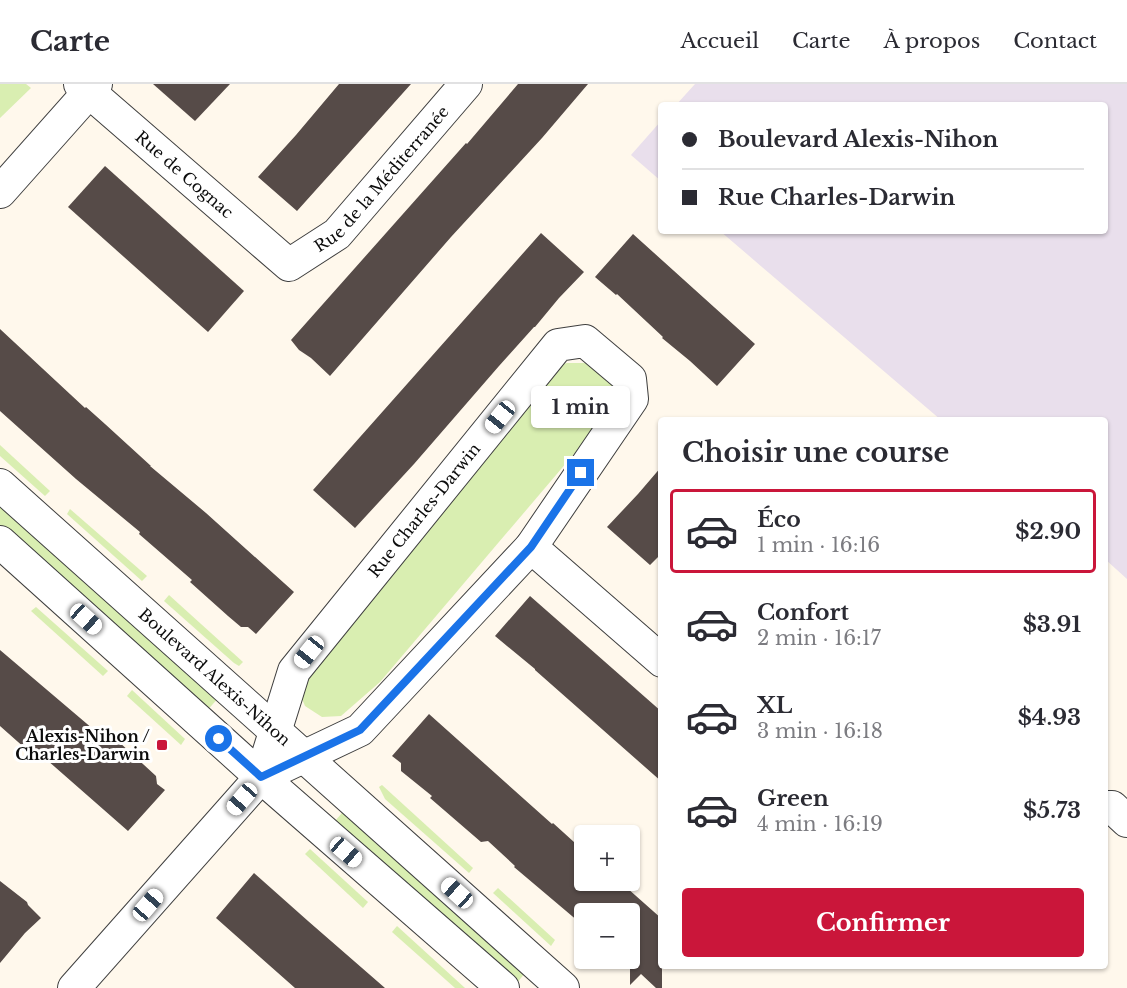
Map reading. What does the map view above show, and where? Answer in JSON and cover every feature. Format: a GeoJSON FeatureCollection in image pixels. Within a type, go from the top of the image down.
{"type":"FeatureCollection","features":[{"type":"Feature","properties":{"kind":"street","name":"Rue de la Méditerranée"},"geometry":{"type":"LineString","coordinates":[[289,265],[337,234],[466,84]]}},
{"type":"Feature","properties":{"kind":"street","name":"Rue de Cognac"},"geometry":{"type":"LineString","coordinates":[[88,87],[289,265]]}},
{"type":"Feature","properties":{"kind":"street"},"geometry":{"type":"LineString","coordinates":[[0,192],[88,87]]}},
{"type":"Feature","properties":{"kind":"street","name":"Rue Charles-Darwin"},"geometry":{"type":"LineString","coordinates":[[74,988],[261,777],[360,730],[531,547],[632,399],[630,379],[585,341],[558,345],[294,671],[261,777]]}},
{"type":"Feature","properties":{"kind":"street","name":"Boulevard Alexis-Nihon"},"geometry":{"type":"LineString","coordinates":[[0,486],[563,988]]}},
{"type":"Feature","properties":{"kind":"street"},"geometry":{"type":"LineString","coordinates":[[0,542],[261,777],[502,988]]}},
{"type":"Feature","properties":{"kind":"street"},"geometry":{"type":"LineString","coordinates":[[531,547],[658,658]]}},
{"type":"Feature","properties":{"kind":"street"},"geometry":{"type":"LineString","coordinates":[[1108,807],[1112,807],[1127,821]]}},
{"type":"Feature","properties":{"kind":"shaded area"},"geometry":{"type":"Polygon","coordinates":[[[695,84],[1127,84],[1127,579],[1108,562],[1108,417],[937,417],[724,234],[1108,234],[1108,102],[679,102],[695,84]]]}},
{"type":"Feature","properties":{"kind":"shaded area"},"geometry":{"type":"Polygon","coordinates":[[[658,124],[658,178],[631,155],[658,124]]]}},
{"type":"Feature","properties":{"kind":"green space"},"geometry":{"type":"Polygon","coordinates":[[[0,84],[26,84],[31,88],[0,118],[0,84]]]}},
{"type":"Feature","properties":{"kind":"green space"},"geometry":{"type":"Polygon","coordinates":[[[567,363],[585,363],[603,372],[613,387],[613,408],[380,682],[341,716],[322,717],[305,706],[300,694],[319,644],[557,366],[567,363]]]}},
{"type":"Feature","properties":{"kind":"green space"},"geometry":{"type":"Polygon","coordinates":[[[0,445],[50,491],[45,496],[0,456],[0,445]]]}},
{"type":"Feature","properties":{"kind":"green space"},"geometry":{"type":"Polygon","coordinates":[[[0,499],[221,695],[204,714],[0,532],[0,499]]]}},
{"type":"Feature","properties":{"kind":"green space"},"geometry":{"type":"Polygon","coordinates":[[[70,509],[147,576],[142,581],[67,514],[70,509]]]}},
{"type":"Feature","properties":{"kind":"green space"},"geometry":{"type":"Polygon","coordinates":[[[169,595],[243,662],[239,666],[234,663],[164,601],[169,595]]]}},
{"type":"Feature","properties":{"kind":"green space"},"geometry":{"type":"Polygon","coordinates":[[[36,607],[108,671],[103,676],[31,611],[36,607]]]}},
{"type":"Feature","properties":{"kind":"green space"},"geometry":{"type":"Polygon","coordinates":[[[132,690],[185,739],[181,745],[127,696],[132,690]]]}},
{"type":"Feature","properties":{"kind":"green space"},"geometry":{"type":"Polygon","coordinates":[[[382,785],[473,868],[469,873],[385,799],[379,787],[382,785]]]}},
{"type":"Feature","properties":{"kind":"green space"},"geometry":{"type":"Polygon","coordinates":[[[347,807],[529,968],[513,988],[330,827],[347,807]]]}},
{"type":"Feature","properties":{"kind":"green space"},"geometry":{"type":"Polygon","coordinates":[[[310,849],[368,902],[363,908],[305,854],[310,849]]]}},
{"type":"Feature","properties":{"kind":"green space"},"geometry":{"type":"Polygon","coordinates":[[[498,888],[555,940],[551,946],[493,893],[498,888]]]}},
{"type":"Feature","properties":{"kind":"green space"},"geometry":{"type":"Polygon","coordinates":[[[397,926],[465,988],[455,988],[392,932],[397,926]]]}},
{"type":"Feature","properties":{"kind":"building"},"geometry":{"type":"Polygon","coordinates":[[[153,84],[230,84],[195,121],[153,84]]]}},
{"type":"Feature","properties":{"kind":"building"},"geometry":{"type":"Polygon","coordinates":[[[339,84],[411,84],[297,211],[258,177],[339,84]]]}},
{"type":"Feature","properties":{"kind":"building"},"geometry":{"type":"Polygon","coordinates":[[[518,84],[588,84],[330,376],[299,350],[291,340],[518,84]]]}},
{"type":"Feature","properties":{"kind":"building"},"geometry":{"type":"Polygon","coordinates":[[[105,166],[244,291],[208,332],[68,207],[105,166]]]}},
{"type":"Feature","properties":{"kind":"building"},"geometry":{"type":"Polygon","coordinates":[[[541,233],[584,272],[355,528],[313,490],[541,233]]]}},
{"type":"Feature","properties":{"kind":"building"},"geometry":{"type":"Polygon","coordinates":[[[633,234],[755,344],[717,386],[662,338],[617,294],[595,277],[633,234]]]}},
{"type":"Feature","properties":{"kind":"building"},"geometry":{"type":"Polygon","coordinates":[[[0,329],[85,408],[294,592],[256,634],[248,627],[241,627],[228,616],[190,582],[192,580],[139,534],[140,532],[0,411],[0,329]]]}},
{"type":"Feature","properties":{"kind":"building"},"geometry":{"type":"Polygon","coordinates":[[[658,471],[658,557],[650,565],[607,527],[658,471]]]}},
{"type":"Feature","properties":{"kind":"building"},"geometry":{"type":"Polygon","coordinates":[[[530,596],[658,708],[658,778],[535,669],[495,636],[530,596]]]}},
{"type":"Feature","properties":{"kind":"building"},"geometry":{"type":"Polygon","coordinates":[[[0,650],[93,729],[102,735],[106,730],[156,776],[157,784],[165,790],[128,831],[39,753],[35,757],[0,726],[0,650]]]}},
{"type":"Feature","properties":{"kind":"building"},"geometry":{"type":"Polygon","coordinates":[[[429,714],[574,842],[574,891],[630,891],[658,915],[658,969],[662,969],[662,988],[656,988],[641,974],[630,985],[630,969],[640,969],[640,903],[574,903],[574,918],[514,867],[488,841],[481,842],[430,798],[432,796],[401,771],[401,763],[392,756],[429,714]]]}},
{"type":"Feature","properties":{"kind":"building"},"geometry":{"type":"Polygon","coordinates":[[[254,873],[385,988],[295,988],[216,918],[254,873]]]}},
{"type":"Feature","properties":{"kind":"building"},"geometry":{"type":"Polygon","coordinates":[[[0,881],[27,902],[41,918],[0,963],[0,881]]]}},
{"type":"Feature","properties":{"kind":"place","name":"Alexis-Nihon / Charles-Darwin"},"geometry":{"type":"Point","coordinates":[162,745]}},
{"type":"Feature","properties":{"kind":"route"},"geometry":{"type":"LineString","coordinates":[[219,739],[261,777],[360,730],[531,547],[581,473]]}}]}
